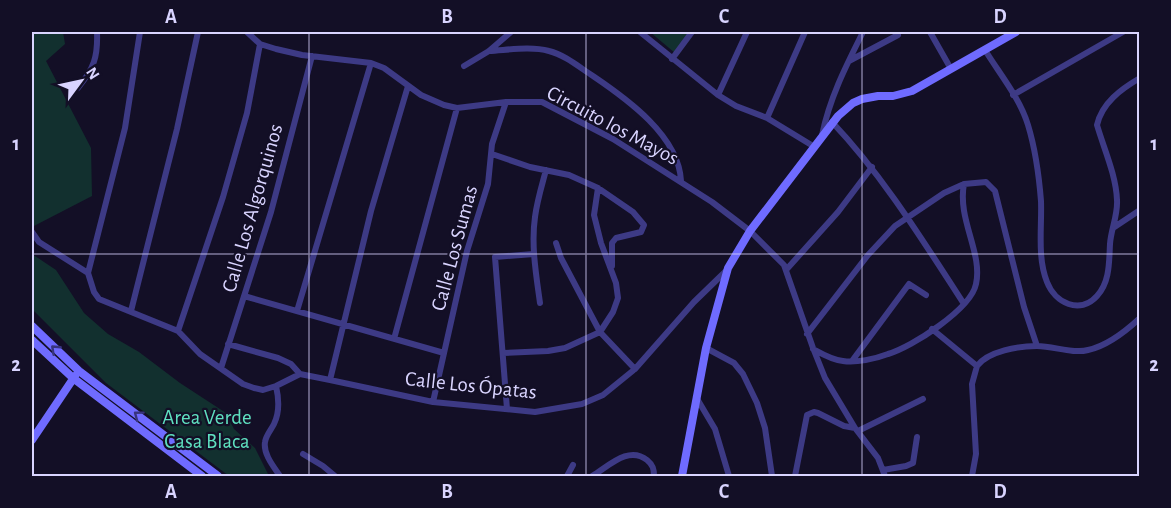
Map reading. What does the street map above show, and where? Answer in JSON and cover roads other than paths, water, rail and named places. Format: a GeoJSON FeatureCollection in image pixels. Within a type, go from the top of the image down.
{"type":"FeatureCollection","features":[{"type":"Feature","properties":{"kind":"street"},"geometry":{"type":"LineString","coordinates":[[78,88],[88,75],[97,56],[97,32]]}},
{"type":"Feature","properties":{"kind":"street"},"geometry":{"type":"LineString","coordinates":[[141,32],[125,128],[88,273],[94,292],[99,299],[178,331],[200,354],[243,384],[263,390],[300,374]]}},
{"type":"Feature","properties":{"kind":"street"},"geometry":{"type":"LineString","coordinates":[[131,311],[177,129],[198,32]]}},
{"type":"Feature","properties":{"kind":"street","name":"Circuito los Mayos"},"geometry":{"type":"LineString","coordinates":[[247,32],[260,44],[288,52],[371,63],[384,68],[432,101],[458,108],[535,100],[551,105],[613,139],[681,181],[750,231],[775,255],[786,270]]}},
{"type":"Feature","properties":{"kind":"street"},"geometry":{"type":"LineString","coordinates":[[464,66],[489,51],[511,32]]}},
{"type":"Feature","properties":{"kind":"street"},"geometry":{"type":"LineString","coordinates":[[640,32],[672,59],[736,106],[767,118],[813,146]]}},
{"type":"Feature","properties":{"kind":"street"},"geometry":{"type":"LineString","coordinates":[[672,59],[692,32]]}},
{"type":"Feature","properties":{"kind":"street"},"geometry":{"type":"LineString","coordinates":[[718,94],[747,32]]}},
{"type":"Feature","properties":{"kind":"street"},"geometry":{"type":"LineString","coordinates":[[767,118],[805,32]]}},
{"type":"Feature","properties":{"kind":"street"},"geometry":{"type":"LineString","coordinates":[[821,136],[827,109],[863,32]]}},
{"type":"Feature","properties":{"kind":"street"},"geometry":{"type":"LineString","coordinates":[[930,32],[951,69]]}},
{"type":"Feature","properties":{"kind":"street"},"geometry":{"type":"LineString","coordinates":[[682,477],[706,348],[728,268],[750,231],[813,146],[832,122],[853,103],[870,97],[904,94],[1016,32]]}},
{"type":"Feature","properties":{"kind":"street"},"geometry":{"type":"LineString","coordinates":[[1013,95],[1123,32]]}},
{"type":"Feature","properties":{"kind":"street"},"geometry":{"type":"LineString","coordinates":[[848,62],[898,35]]}},
{"type":"Feature","properties":{"kind":"street"},"geometry":{"type":"LineString","coordinates":[[178,331],[223,197],[247,113],[260,44]]}},
{"type":"Feature","properties":{"kind":"street"},"geometry":{"type":"LineString","coordinates":[[489,51],[539,49],[550,51],[572,62],[633,105],[652,124],[677,160],[681,170],[681,181]]}},
{"type":"Feature","properties":{"kind":"street"},"geometry":{"type":"LineString","coordinates":[[985,50],[1013,95],[1027,122],[1032,139],[1041,199],[1042,261],[1047,282],[1060,299],[1077,307],[1093,299],[1109,271],[1110,239],[1117,200],[1115,184],[1097,125],[1104,108],[1112,98],[1140,78]]}},
{"type":"Feature","properties":{"kind":"street","name":"Calle Los Algorquinos"},"geometry":{"type":"LineString","coordinates":[[221,368],[271,212],[312,56]]}},
{"type":"Feature","properties":{"kind":"street"},"geometry":{"type":"LineString","coordinates":[[297,311],[371,63]]}},
{"type":"Feature","properties":{"kind":"street"},"geometry":{"type":"LineString","coordinates":[[330,380],[370,212],[408,86]]}},
{"type":"Feature","properties":{"kind":"street","name":"Calle Los Sumas"},"geometry":{"type":"LineString","coordinates":[[433,402],[467,250],[486,192],[495,135],[506,102]]}},
{"type":"Feature","properties":{"kind":"street"},"geometry":{"type":"LineString","coordinates":[[394,339],[458,108]]}},
{"type":"Feature","properties":{"kind":"street"},"geometry":{"type":"LineString","coordinates":[[832,122],[872,167],[908,217],[964,304]]}},
{"type":"Feature","properties":{"kind":"street"},"geometry":{"type":"LineString","coordinates":[[492,154],[520,164],[569,175],[598,188],[633,212],[644,225],[639,234],[616,238],[612,243],[611,255],[618,298],[613,312],[600,333],[566,348],[549,351],[503,352]]}},
{"type":"Feature","properties":{"kind":"street"},"geometry":{"type":"LineString","coordinates":[[872,167],[838,212],[786,270],[825,378],[878,458],[884,473],[913,463],[917,437]]}},
{"type":"Feature","properties":{"kind":"street"},"geometry":{"type":"LineString","coordinates":[[540,303],[534,254],[535,218],[546,170]]}},
{"type":"Feature","properties":{"kind":"street"},"geometry":{"type":"LineString","coordinates":[[807,333],[868,255],[895,226],[944,193],[964,184],[986,182],[995,191],[1024,307],[1037,346]]}},
{"type":"Feature","properties":{"kind":"street"},"geometry":{"type":"LineString","coordinates":[[813,348],[834,359],[852,361],[889,354],[932,330],[964,304],[975,288],[977,274],[962,206],[964,184]]}},
{"type":"Feature","properties":{"kind":"street"},"geometry":{"type":"LineString","coordinates":[[598,188],[594,215],[601,243],[614,276]]}},
{"type":"Feature","properties":{"kind":"street"},"geometry":{"type":"LineString","coordinates":[[1113,228],[1140,210]]}},
{"type":"Feature","properties":{"kind":"street"},"geometry":{"type":"LineString","coordinates":[[32,232],[39,242],[88,273]]}},
{"type":"Feature","properties":{"kind":"street"},"geometry":{"type":"LineString","coordinates":[[556,243],[561,258],[600,333],[635,369]]}},
{"type":"Feature","properties":{"kind":"street"},"geometry":{"type":"LineString","coordinates":[[507,409],[495,257],[534,254]]}},
{"type":"Feature","properties":{"kind":"street","name":"Calle Los Ópatas"},"geometry":{"type":"LineString","coordinates":[[228,344],[278,357],[291,364],[300,374],[433,402],[535,411],[582,404],[603,395],[635,369],[694,302],[728,268]]}},
{"type":"Feature","properties":{"kind":"street"},"geometry":{"type":"LineString","coordinates":[[852,361],[909,284],[926,295]]}},
{"type":"Feature","properties":{"kind":"street"},"geometry":{"type":"LineString","coordinates":[[244,296],[444,353]]}},
{"type":"Feature","properties":{"kind":"street"},"geometry":{"type":"LineString","coordinates":[[972,477],[976,454],[972,384],[977,366],[987,357],[1003,351],[1037,346],[1088,351],[1104,344],[1140,318]]}},
{"type":"Feature","properties":{"kind":"street"},"geometry":{"type":"LineString","coordinates":[[32,326],[79,371],[218,477]]}},
{"type":"Feature","properties":{"kind":"street"},"geometry":{"type":"LineString","coordinates":[[932,330],[977,366]]}},
{"type":"Feature","properties":{"kind":"street"},"geometry":{"type":"LineString","coordinates":[[32,340],[73,378],[202,477]]}},
{"type":"Feature","properties":{"kind":"street"},"geometry":{"type":"LineString","coordinates":[[706,348],[734,363],[758,403],[765,428],[772,477]]}},
{"type":"Feature","properties":{"kind":"street"},"geometry":{"type":"LineString","coordinates":[[32,440],[79,371]]}},
{"type":"Feature","properties":{"kind":"street"},"geometry":{"type":"LineString","coordinates":[[276,386],[279,405],[265,442],[265,450],[280,477]]}},
{"type":"Feature","properties":{"kind":"street"},"geometry":{"type":"LineString","coordinates":[[696,396],[715,429],[729,477]]}},
{"type":"Feature","properties":{"kind":"street"},"geometry":{"type":"LineString","coordinates":[[795,477],[807,416],[814,412],[818,413],[844,426],[857,429],[923,399]]}},
{"type":"Feature","properties":{"kind":"street"},"geometry":{"type":"LineString","coordinates":[[303,454],[323,466],[334,477]]}},
{"type":"Feature","properties":{"kind":"street"},"geometry":{"type":"LineString","coordinates":[[592,477],[623,457],[632,454],[650,462],[654,468],[654,477]]}},
{"type":"Feature","properties":{"kind":"street"},"geometry":{"type":"LineString","coordinates":[[567,477],[573,465]]}},
{"type":"Feature","properties":{"kind":"park label","name":"Area Verde Casa Blaca"},"geometry":{"type":"Point","coordinates":[207,429]}}]}
